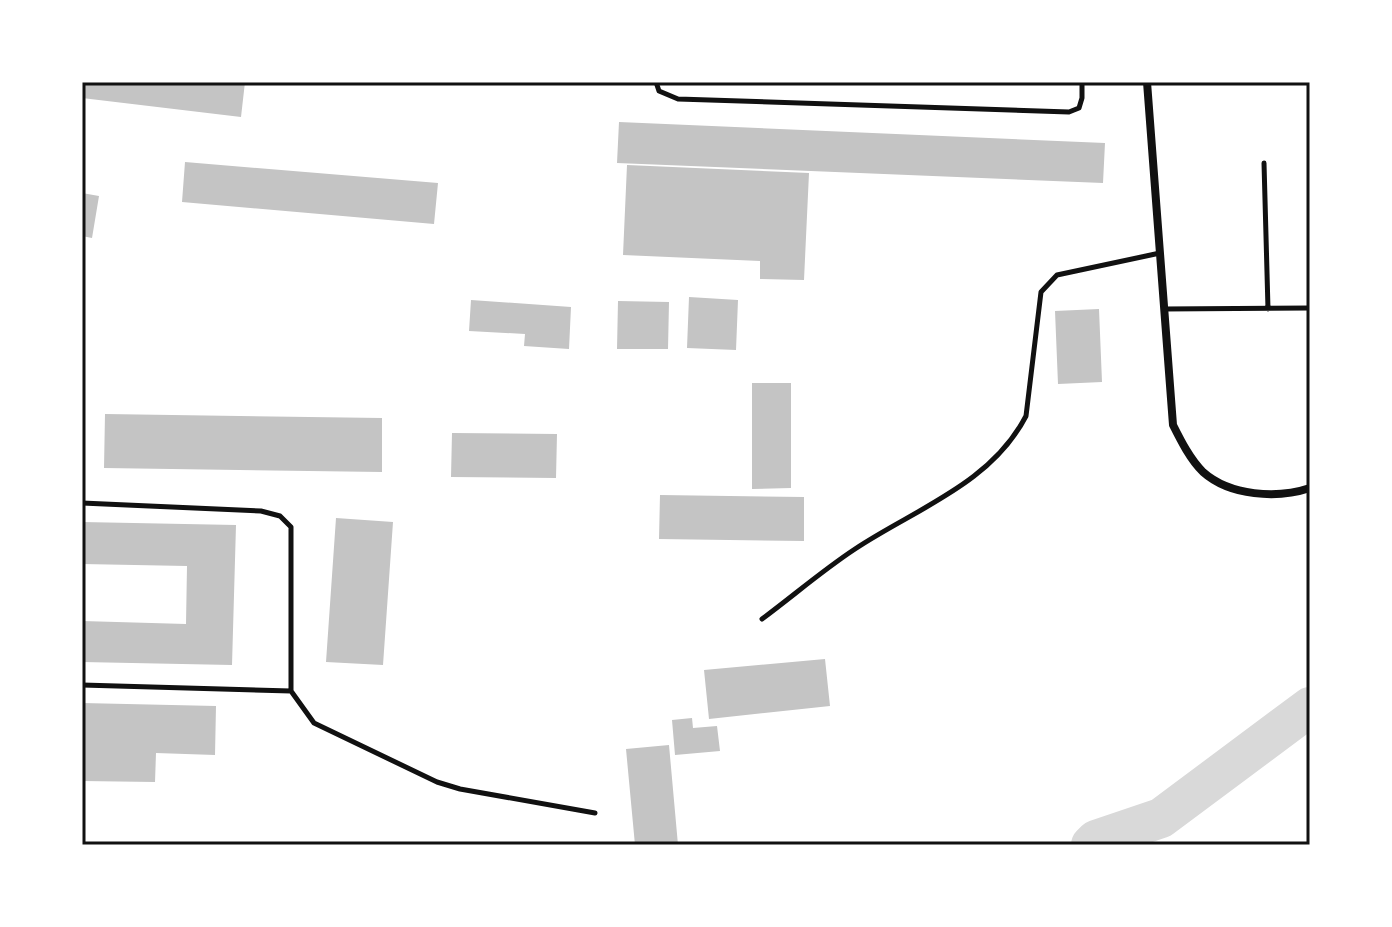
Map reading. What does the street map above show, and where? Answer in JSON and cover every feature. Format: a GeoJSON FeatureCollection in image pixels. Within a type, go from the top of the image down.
{"type":"FeatureCollection","features":[{"type":"Feature","properties":{"kind":"street"},"geometry":{"type":"LineString","coordinates":[[1147,82],[1173,425],[1204,472],[1230,488],[1265,495],[1310,488]]}},
{"type":"Feature","properties":{"kind":"lane"},"geometry":{"type":"LineString","coordinates":[[656,82],[659,91],[678,99],[1069,112],[1079,108],[1082,82]]}},
{"type":"Feature","properties":{"kind":"lane"},"geometry":{"type":"LineString","coordinates":[[1264,163],[1268,309]]}},
{"type":"Feature","properties":{"kind":"lane"},"geometry":{"type":"LineString","coordinates":[[762,619],[854,549],[963,486],[995,458],[1017,433],[1026,416],[1041,292],[1057,275],[1160,253]]}},
{"type":"Feature","properties":{"kind":"lane"},"geometry":{"type":"LineString","coordinates":[[1164,309],[1310,308]]}},
{"type":"Feature","properties":{"kind":"lane"},"geometry":{"type":"LineString","coordinates":[[82,503],[261,511],[280,516],[291,527],[291,691],[314,723],[437,782],[460,789],[595,813]]}},
{"type":"Feature","properties":{"kind":"lane"},"geometry":{"type":"LineString","coordinates":[[82,685],[291,691]]}},
{"type":"Feature","properties":{"kind":"building"},"geometry":{"type":"Polygon","coordinates":[[[82,82],[245,82],[241,117],[82,98],[82,82]]]}},
{"type":"Feature","properties":{"kind":"building"},"geometry":{"type":"Polygon","coordinates":[[[619,122],[1105,143],[1103,183],[617,163],[619,122]]]}},
{"type":"Feature","properties":{"kind":"building"},"geometry":{"type":"Polygon","coordinates":[[[185,162],[438,183],[434,224],[182,202],[185,162]]]}},
{"type":"Feature","properties":{"kind":"building"},"geometry":{"type":"Polygon","coordinates":[[[627,165],[809,173],[804,280],[760,279],[760,261],[623,255],[627,165]]]}},
{"type":"Feature","properties":{"kind":"building"},"geometry":{"type":"Polygon","coordinates":[[[82,193],[99,196],[92,238],[82,236],[82,193]]]}},
{"type":"Feature","properties":{"kind":"building"},"geometry":{"type":"Polygon","coordinates":[[[689,297],[738,300],[736,350],[687,348],[689,297]]]}},
{"type":"Feature","properties":{"kind":"building"},"geometry":{"type":"Polygon","coordinates":[[[471,300],[571,307],[569,349],[524,346],[525,334],[469,331],[471,300]]]}},
{"type":"Feature","properties":{"kind":"building"},"geometry":{"type":"Polygon","coordinates":[[[618,301],[669,302],[668,349],[617,349],[618,301]]]}},
{"type":"Feature","properties":{"kind":"building"},"geometry":{"type":"Polygon","coordinates":[[[1099,309],[1102,382],[1058,384],[1055,311],[1099,309]]]}},
{"type":"Feature","properties":{"kind":"building"},"geometry":{"type":"Polygon","coordinates":[[[752,383],[791,383],[791,488],[752,489],[752,383]]]}},
{"type":"Feature","properties":{"kind":"building"},"geometry":{"type":"Polygon","coordinates":[[[105,414],[382,418],[382,472],[104,468],[105,414]]]}},
{"type":"Feature","properties":{"kind":"building"},"geometry":{"type":"Polygon","coordinates":[[[452,433],[557,434],[556,478],[451,477],[452,433]]]}},
{"type":"Feature","properties":{"kind":"building"},"geometry":{"type":"Polygon","coordinates":[[[660,495],[804,497],[804,541],[659,539],[660,495]]]}},
{"type":"Feature","properties":{"kind":"building"},"geometry":{"type":"Polygon","coordinates":[[[336,518],[393,522],[383,665],[326,662],[336,518]]]}},
{"type":"Feature","properties":{"kind":"building"},"geometry":{"type":"Polygon","coordinates":[[[82,522],[236,525],[232,665],[82,662],[82,621],[186,624],[187,566],[82,564],[82,522]]]}},
{"type":"Feature","properties":{"kind":"building"},"geometry":{"type":"Polygon","coordinates":[[[825,659],[830,706],[709,719],[704,670],[825,659]]]}},
{"type":"Feature","properties":{"kind":"building"},"geometry":{"type":"Polygon","coordinates":[[[82,703],[216,706],[215,755],[156,753],[155,782],[82,781],[82,703]]]}},
{"type":"Feature","properties":{"kind":"building"},"geometry":{"type":"Polygon","coordinates":[[[692,718],[693,728],[717,726],[720,751],[675,755],[672,720],[692,718]]]}},
{"type":"Feature","properties":{"kind":"building"},"geometry":{"type":"Polygon","coordinates":[[[669,745],[678,845],[635,845],[626,749],[669,745]]]}},
{"type":"Feature","properties":{"kind":"waterway"},"geometry":{"type":"LineString","coordinates":[[1091,845],[1096,840],[1161,818],[1310,707]]}}]}
